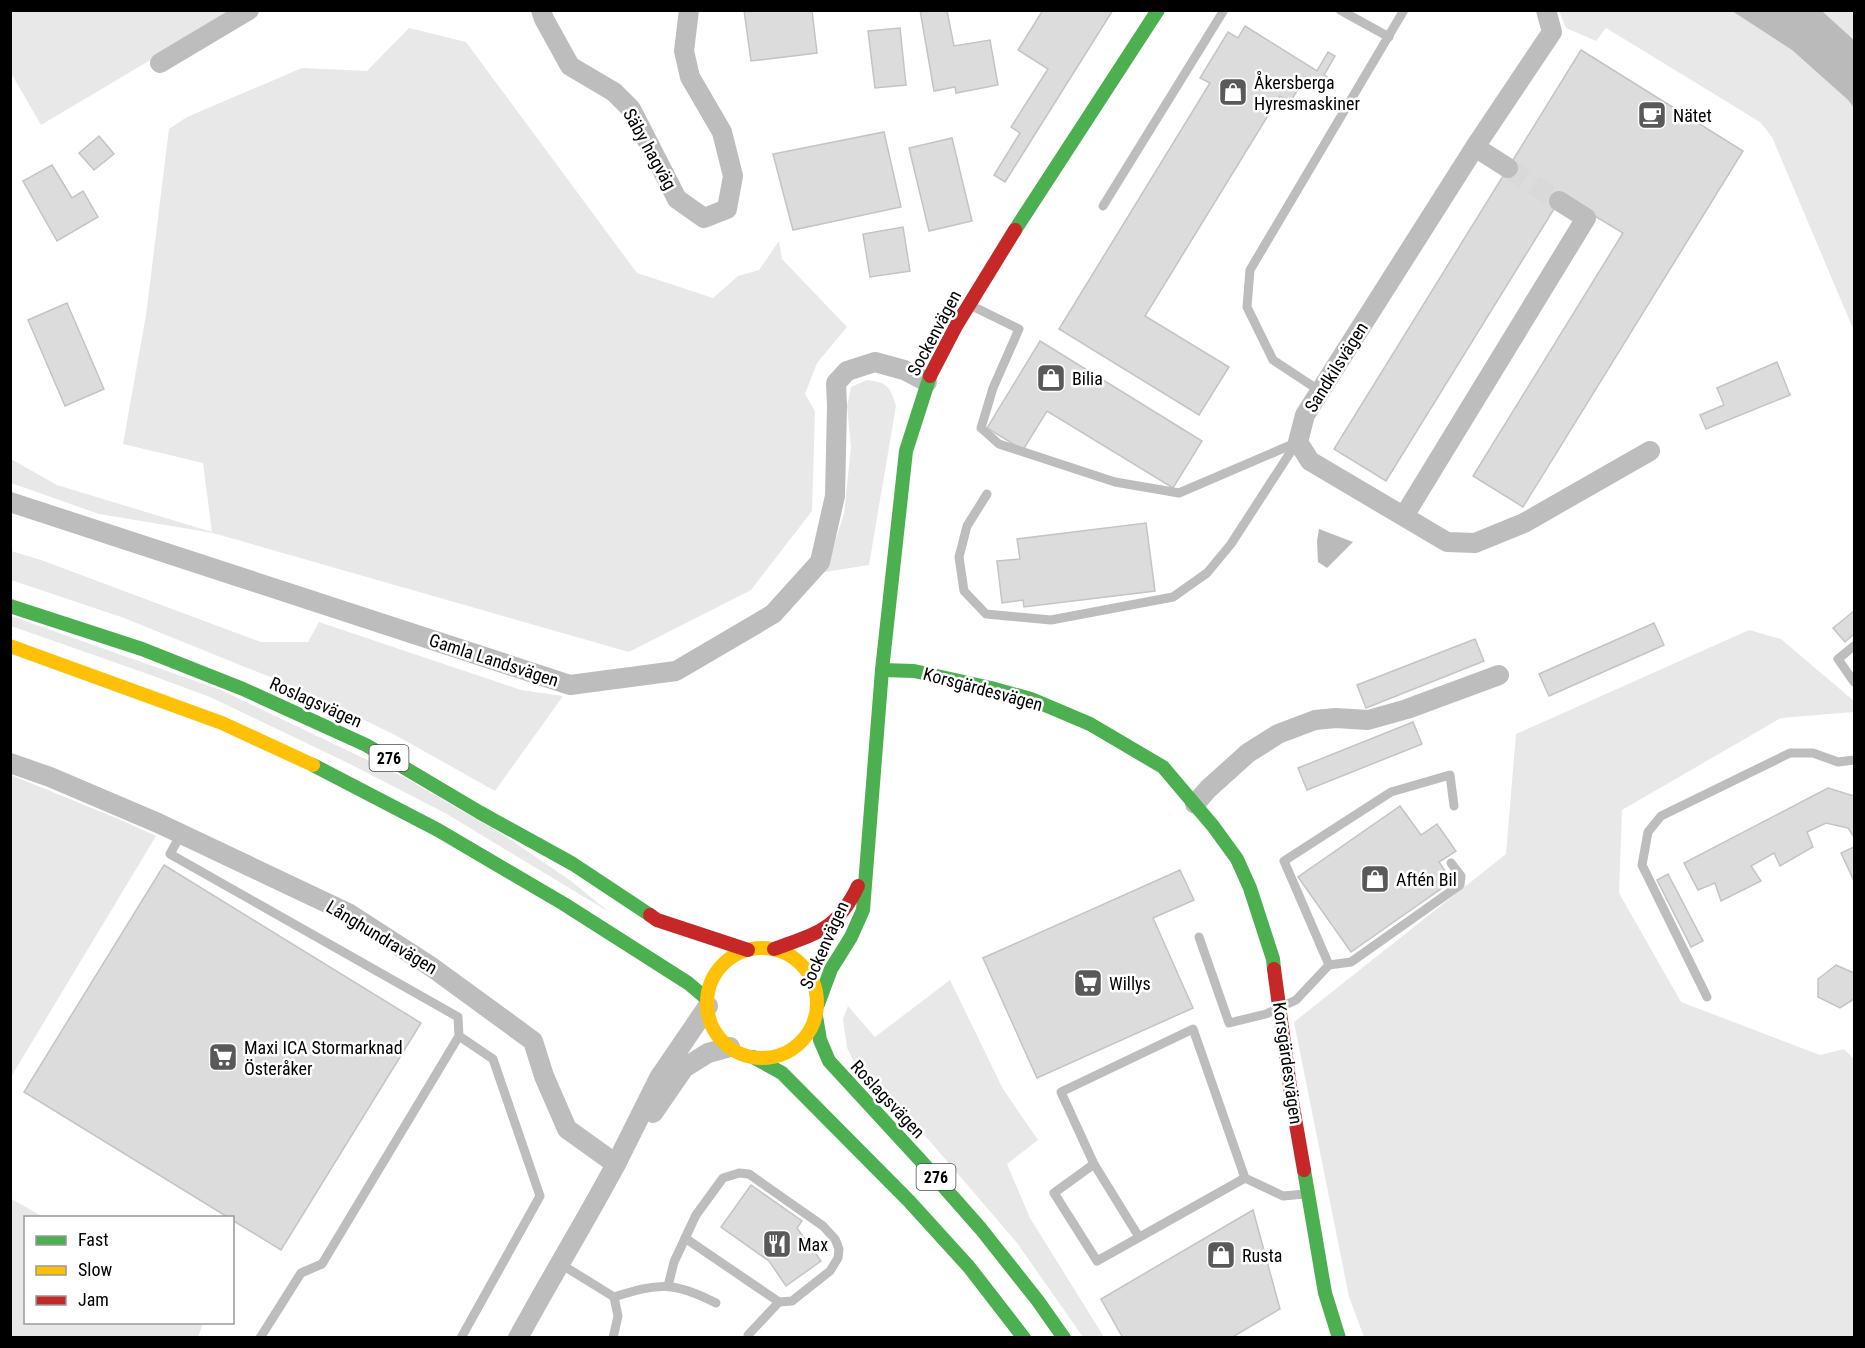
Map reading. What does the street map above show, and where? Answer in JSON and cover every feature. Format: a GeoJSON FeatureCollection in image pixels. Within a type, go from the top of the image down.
{"type":"FeatureCollection","features":[{"type":"Feature","properties":{"kind":"main road","name":"Sockenvägen"},"geometry":{"type":"LineString","coordinates":[[817,1010],[831,969],[851,937],[863,910],[882,670],[906,451],[927,382],[956,326],[999,254],[1158,10]]}},
{"type":"Feature","properties":{"kind":"main road","name":"Roslagsvägen"},"geometry":{"type":"LineString","coordinates":[[10,606],[142,649],[243,689],[366,745],[573,864],[657,920],[748,950]]}},
{"type":"Feature","properties":{"kind":"main road","name":"276"},"geometry":{"type":"LineString","coordinates":[[10,646],[222,723],[333,774],[438,830],[564,904],[688,983],[707,1003]]}},
{"type":"Feature","properties":{"kind":"main road","name":"Korsgärdesvägen"},"geometry":{"type":"LineString","coordinates":[[882,670],[914,670],[991,688],[1031,699],[1090,724],[1162,767],[1213,825],[1237,859],[1250,888],[1273,959],[1292,1101],[1325,1293],[1339,1338]]}},
{"type":"Feature","properties":{"kind":"main road","name":"Sockenvägen"},"geometry":{"type":"LineString","coordinates":[[774,949],[831,925],[852,901],[867,866]]}},
{"type":"Feature","properties":{"kind":"main road"},"geometry":{"type":"LineString","coordinates":[[761,948],[774,949],[797,960],[806,969],[817,992],[817,1010],[806,1037],[798,1045],[776,1056],[753,1057],[730,1047],[714,1029],[707,1003],[711,982],[717,971],[736,954],[761,948]]}},
{"type":"Feature","properties":{"kind":"main road","name":"Roslagsvägen"},"geometry":{"type":"LineString","coordinates":[[817,1010],[820,1040],[829,1061],[999,1249],[1064,1338]]}},
{"type":"Feature","properties":{"kind":"main road","name":"276"},"geometry":{"type":"LineString","coordinates":[[753,1057],[782,1073],[920,1214],[972,1272],[1024,1338]]}},
{"type":"Feature","properties":{"kind":"street"},"geometry":{"type":"LineString","coordinates":[[160,63],[249,10]]}},
{"type":"Feature","properties":{"kind":"street","name":"Säby hagväg"},"geometry":{"type":"LineString","coordinates":[[541,10],[570,66],[614,92],[631,108],[677,199],[704,218],[726,209],[733,176],[722,132],[690,77],[684,51],[689,10]]}},
{"type":"Feature","properties":{"kind":"street","name":"Sandkilsvägen"},"geometry":{"type":"LineString","coordinates":[[1298,442],[1305,415],[1475,147],[1552,32],[1546,10]]}},
{"type":"Feature","properties":{"kind":"street"},"geometry":{"type":"LineString","coordinates":[[1475,147],[1508,168]]}},
{"type":"Feature","properties":{"kind":"street"},"geometry":{"type":"LineString","coordinates":[[1404,516],[1586,218],[1559,201]]}},
{"type":"Feature","properties":{"kind":"street","name":"Gamla Landsvägen"},"geometry":{"type":"LineString","coordinates":[[10,502],[570,685],[582,684],[676,671],[773,614],[820,562],[835,496],[836,383],[847,371],[875,362],[904,370],[927,382]]}},
{"type":"Feature","properties":{"kind":"street"},"geometry":{"type":"LineString","coordinates":[[1298,442],[1310,460],[1448,542],[1476,543],[1524,523],[1650,451]]}},
{"type":"Feature","properties":{"kind":"street"},"geometry":{"type":"LineString","coordinates":[[1195,804],[1248,753],[1278,734],[1315,720],[1336,718],[1368,720],[1407,709],[1499,675]]}},
{"type":"Feature","properties":{"kind":"street","name":"Långhundravägen"},"geometry":{"type":"LineString","coordinates":[[10,763],[61,782],[182,834],[348,913],[434,968],[533,1041],[543,1076],[567,1129],[616,1164]]}},
{"type":"Feature","properties":{"kind":"street"},"geometry":{"type":"LineString","coordinates":[[518,1338],[559,1263],[584,1224],[659,1078],[707,1003]]}},
{"type":"Feature","properties":{"kind":"street"},"geometry":{"type":"LineString","coordinates":[[616,1164],[684,1068],[708,1053],[730,1047]]}},
{"type":"Feature","properties":{"kind":"lane"},"geometry":{"type":"LineString","coordinates":[[1103,206],[1224,10]]}},
{"type":"Feature","properties":{"kind":"lane"},"geometry":{"type":"LineString","coordinates":[[1340,10],[1389,37]]}},
{"type":"Feature","properties":{"kind":"lane"},"geometry":{"type":"LineString","coordinates":[[1320,391],[1273,360],[1247,307],[1250,270],[1404,10]]}},
{"type":"Feature","properties":{"kind":"lane"},"geometry":{"type":"LineString","coordinates":[[969,304],[1019,328],[993,388],[981,428],[999,444],[1115,482],[1179,493],[1298,442]]}},
{"type":"Feature","properties":{"kind":"lane"},"geometry":{"type":"LineString","coordinates":[[987,494],[967,526],[959,557],[964,591],[986,614],[1051,620],[1173,597],[1207,573],[1231,544],[1298,442]]}},
{"type":"Feature","properties":{"kind":"lane"},"geometry":{"type":"LineString","coordinates":[[1854,646],[1838,659],[1854,682]]}},
{"type":"Feature","properties":{"kind":"lane"},"geometry":{"type":"LineString","coordinates":[[1707,997],[1642,866],[1648,832],[1660,816],[1790,753],[1813,753],[1838,762],[1854,760]]}},
{"type":"Feature","properties":{"kind":"lane"},"geometry":{"type":"LineString","coordinates":[[1329,965],[1284,861],[1391,792],[1450,775],[1454,806]]}},
{"type":"Feature","properties":{"kind":"lane"},"geometry":{"type":"LineString","coordinates":[[182,834],[170,854],[458,1017],[459,1036],[322,1264],[301,1273],[260,1338]]}},
{"type":"Feature","properties":{"kind":"lane"},"geometry":{"type":"LineString","coordinates":[[1199,937],[1229,1023],[1280,1008],[1296,1000],[1329,965],[1351,962],[1460,885],[1461,876],[1452,863]]}},
{"type":"Feature","properties":{"kind":"lane"},"geometry":{"type":"LineString","coordinates":[[1139,1237],[1094,1164],[1061,1092],[1193,1029],[1245,1178],[1283,1196],[1308,1194]]}},
{"type":"Feature","properties":{"kind":"lane"},"geometry":{"type":"LineString","coordinates":[[459,1036],[493,1059],[540,1196],[461,1338]]}},
{"type":"Feature","properties":{"kind":"lane"},"geometry":{"type":"LineString","coordinates":[[1094,1164],[1054,1193],[1096,1261],[1245,1178]]}},
{"type":"Feature","properties":{"kind":"lane"},"geometry":{"type":"LineString","coordinates":[[668,1286],[674,1262],[685,1238],[696,1215],[723,1178],[739,1173],[749,1174],[823,1226],[835,1239],[839,1249],[838,1258],[830,1271],[792,1301],[779,1302],[685,1238]]}},
{"type":"Feature","properties":{"kind":"lane"},"geometry":{"type":"LineString","coordinates":[[559,1263],[614,1297],[618,1316],[613,1338]]}},
{"type":"Feature","properties":{"kind":"lane"},"geometry":{"type":"LineString","coordinates":[[614,1297],[661,1285],[691,1290],[716,1303]]}},
{"type":"Feature","properties":{"kind":"lane"},"geometry":{"type":"LineString","coordinates":[[748,1335],[779,1302]]}},
{"type":"Feature","properties":{"kind":"shaded area"},"geometry":{"type":"Polygon","coordinates":[[[10,11],[233,11],[41,125],[11,73],[10,11]]]}},
{"type":"Feature","properties":{"kind":"shaded area"},"geometry":{"type":"Polygon","coordinates":[[[1559,11],[1732,11],[1792,50],[1848,100],[1854,108],[1854,331],[1772,137],[1760,122],[1606,28],[1596,41],[1566,28],[1559,11]]]}},
{"type":"Feature","properties":{"kind":"shaded area"},"geometry":{"type":"Polygon","coordinates":[[[1732,11],[1822,11],[1854,40],[1854,108],[1792,50],[1732,11]]]}},
{"type":"Feature","properties":{"kind":"shaded area"},"geometry":{"type":"Polygon","coordinates":[[[1822,11],[1854,11],[1854,40],[1822,11]]]}},
{"type":"Feature","properties":{"kind":"shaded area"},"geometry":{"type":"Polygon","coordinates":[[[409,28],[466,42],[637,273],[713,298],[738,276],[759,270],[779,241],[782,259],[847,327],[817,363],[805,394],[815,411],[812,511],[751,590],[629,652],[213,533],[99,514],[11,483],[11,459],[57,485],[212,532],[203,463],[123,444],[146,315],[169,129],[187,117],[302,68],[367,71],[409,28]]]}},
{"type":"Feature","properties":{"kind":"shaded area"},"geometry":{"type":"Polygon","coordinates":[[[867,380],[884,384],[890,390],[896,406],[869,565],[825,572],[844,514],[851,447],[847,406],[851,387],[867,380]]]}},
{"type":"Feature","properties":{"kind":"shaded area"},"geometry":{"type":"Polygon","coordinates":[[[1319,529],[1353,542],[1327,568],[1318,562],[1319,529]]]}},
{"type":"Feature","properties":{"kind":"shaded area"},"geometry":{"type":"Polygon","coordinates":[[[11,551],[41,560],[261,642],[308,642],[319,622],[521,690],[563,696],[495,791],[395,735],[307,692],[124,618],[11,580],[11,551]]]}},
{"type":"Feature","properties":{"kind":"shaded area"},"geometry":{"type":"Polygon","coordinates":[[[11,616],[221,690],[405,778],[502,834],[571,881],[609,912],[445,813],[350,764],[210,697],[11,626],[11,616]]]}},
{"type":"Feature","properties":{"kind":"shaded area"},"geometry":{"type":"Polygon","coordinates":[[[1749,630],[1781,639],[1854,701],[1854,712],[1781,718],[1622,810],[1619,893],[1681,1002],[1820,1055],[1844,1049],[1854,1059],[1854,1337],[1364,1337],[1349,1297],[1294,1022],[1506,854],[1516,734],[1749,630]]]}},
{"type":"Feature","properties":{"kind":"shaded area"},"geometry":{"type":"Polygon","coordinates":[[[11,775],[156,836],[11,1077],[11,775]]]}},
{"type":"Feature","properties":{"kind":"shaded area"},"geometry":{"type":"Polygon","coordinates":[[[950,980],[1003,1089],[1038,1140],[1007,1164],[1030,1218],[1104,1337],[1083,1337],[1017,1243],[928,1139],[861,1076],[847,1048],[843,1019],[848,1006],[875,1037],[950,980]]]}},
{"type":"Feature","properties":{"kind":"shaded area"},"geometry":{"type":"Polygon","coordinates":[[[10,1198],[41,1216],[24,1216],[24,1324],[203,1324],[198,1337],[11,1337],[10,1198]]]}},
{"type":"Feature","properties":{"kind":"building"},"geometry":{"type":"Polygon","coordinates":[[[744,10],[812,10],[817,53],[751,61],[744,10]]]}},
{"type":"Feature","properties":{"kind":"building"},"geometry":{"type":"Polygon","coordinates":[[[920,10],[952,10],[947,11],[954,46],[990,40],[998,85],[956,93],[955,87],[934,91],[920,10]]]}},
{"type":"Feature","properties":{"kind":"building"},"geometry":{"type":"Polygon","coordinates":[[[1043,10],[1113,10],[1005,182],[994,175],[1020,133],[1011,127],[1048,69],[1018,50],[1043,10]]]}},
{"type":"Feature","properties":{"kind":"building"},"geometry":{"type":"Polygon","coordinates":[[[1245,26],[1317,71],[1328,52],[1335,56],[1324,75],[1329,78],[1324,88],[1306,77],[1290,102],[1280,96],[1145,316],[1229,367],[1199,415],[1059,329],[1210,83],[1200,78],[1228,32],[1238,38],[1245,26]]]}},
{"type":"Feature","properties":{"kind":"building"},"geometry":{"type":"Polygon","coordinates":[[[900,28],[906,85],[875,88],[868,31],[900,28]]]}},
{"type":"Feature","properties":{"kind":"building"},"geometry":{"type":"Polygon","coordinates":[[[1581,50],[1743,151],[1523,507],[1473,476],[1623,233],[1562,196],[1386,481],[1334,449],[1581,50]]]}},
{"type":"Feature","properties":{"kind":"building"},"geometry":{"type":"Polygon","coordinates":[[[884,132],[901,207],[793,230],[773,154],[884,132]]]}},
{"type":"Feature","properties":{"kind":"building"},"geometry":{"type":"Polygon","coordinates":[[[99,136],[114,154],[94,170],[79,153],[99,136]]]}},
{"type":"Feature","properties":{"kind":"building"},"geometry":{"type":"Polygon","coordinates":[[[952,138],[972,221],[929,231],[909,148],[952,138]]]}},
{"type":"Feature","properties":{"kind":"building"},"geometry":{"type":"Polygon","coordinates":[[[52,165],[72,198],[83,191],[98,217],[57,241],[23,181],[52,165]]]}},
{"type":"Feature","properties":{"kind":"building"},"geometry":{"type":"Polygon","coordinates":[[[903,227],[910,271],[870,277],[863,234],[903,227]]]}},
{"type":"Feature","properties":{"kind":"building"},"geometry":{"type":"Polygon","coordinates":[[[67,303],[104,389],[65,406],[28,320],[67,303]]]}},
{"type":"Feature","properties":{"kind":"building"},"geometry":{"type":"Polygon","coordinates":[[[1040,341],[1202,441],[1173,488],[1047,411],[1023,450],[987,428],[1040,341]]]}},
{"type":"Feature","properties":{"kind":"building"},"geometry":{"type":"Polygon","coordinates":[[[1777,362],[1790,395],[1706,429],[1700,415],[1724,405],[1717,388],[1777,362]]]}},
{"type":"Feature","properties":{"kind":"building"},"geometry":{"type":"Polygon","coordinates":[[[1146,523],[1155,591],[1024,607],[1023,600],[1002,603],[997,561],[1020,559],[1017,539],[1146,523]]]}},
{"type":"Feature","properties":{"kind":"building"},"geometry":{"type":"Polygon","coordinates":[[[1854,611],[1854,634],[1845,642],[1833,628],[1854,611]]]}},
{"type":"Feature","properties":{"kind":"building"},"geometry":{"type":"Polygon","coordinates":[[[1654,623],[1664,645],[1549,696],[1539,674],[1654,623]]]}},
{"type":"Feature","properties":{"kind":"building"},"geometry":{"type":"Polygon","coordinates":[[[1475,639],[1484,661],[1366,708],[1357,685],[1475,639]]]}},
{"type":"Feature","properties":{"kind":"building"},"geometry":{"type":"Polygon","coordinates":[[[1413,722],[1422,744],[1307,790],[1298,768],[1413,722]]]}},
{"type":"Feature","properties":{"kind":"building"},"geometry":{"type":"Polygon","coordinates":[[[1828,788],[1854,796],[1854,837],[1848,828],[1826,823],[1807,832],[1813,847],[1780,866],[1774,853],[1751,866],[1761,881],[1721,901],[1715,883],[1698,890],[1684,863],[1828,788]]]}},
{"type":"Feature","properties":{"kind":"building","name":"Aftén Bil"},"geometry":{"type":"Polygon","coordinates":[[[1400,806],[1421,835],[1437,824],[1456,851],[1439,862],[1452,881],[1351,952],[1298,877],[1400,806]]]}},
{"type":"Feature","properties":{"kind":"building"},"geometry":{"type":"Polygon","coordinates":[[[1854,847],[1854,881],[1841,853],[1854,847]]]}},
{"type":"Feature","properties":{"kind":"building","name":"Maxi ICA Stormarknad Österåker"},"geometry":{"type":"Polygon","coordinates":[[[164,865],[421,1023],[281,1250],[234,1221],[234,1216],[226,1216],[24,1092],[164,865]]]}},
{"type":"Feature","properties":{"kind":"building","name":"Willys"},"geometry":{"type":"Polygon","coordinates":[[[1180,870],[1194,900],[1153,918],[1193,1008],[1037,1078],[983,958],[1180,870]]]}},
{"type":"Feature","properties":{"kind":"building"},"geometry":{"type":"Polygon","coordinates":[[[1668,874],[1703,941],[1691,947],[1657,880],[1668,874]]]}},
{"type":"Feature","properties":{"kind":"building"},"geometry":{"type":"Polygon","coordinates":[[[1836,965],[1854,973],[1854,999],[1840,1008],[1818,997],[1818,979],[1836,965]]]}},
{"type":"Feature","properties":{"kind":"building","name":"Max"},"geometry":{"type":"Polygon","coordinates":[[[751,1185],[802,1221],[797,1228],[821,1261],[786,1286],[769,1261],[721,1227],[751,1185]]]}},
{"type":"Feature","properties":{"kind":"building","name":"Rusta"},"geometry":{"type":"Polygon","coordinates":[[[1253,1210],[1280,1309],[1231,1338],[1123,1338],[1101,1299],[1253,1210]]]}},
{"type":"Feature","properties":{"kind":"tunnel"},"geometry":{"type":"LineString","coordinates":[[1508,168],[1559,201]]}},
{"type":"Feature","properties":{"kind":"traffic: fast"},"geometry":{"type":"LineString","coordinates":[[1015,230],[1158,10]]}},
{"type":"Feature","properties":{"kind":"traffic: fast"},"geometry":{"type":"LineString","coordinates":[[818,1004],[831,969],[851,937],[863,910],[882,670],[906,451],[930,376]]}},
{"type":"Feature","properties":{"kind":"traffic: fast"},"geometry":{"type":"LineString","coordinates":[[10,606],[142,649],[243,689],[366,745],[573,864],[650,915]]}},
{"type":"Feature","properties":{"kind":"traffic: fast"},"geometry":{"type":"LineString","coordinates":[[882,670],[914,671],[1031,699],[1090,724],[1163,767],[1213,826],[1237,859],[1250,888],[1273,959],[1274,969]]}},
{"type":"Feature","properties":{"kind":"traffic: fast"},"geometry":{"type":"LineString","coordinates":[[313,765],[438,830],[564,904],[688,983],[707,999]]}},
{"type":"Feature","properties":{"kind":"traffic: fast"},"geometry":{"type":"LineString","coordinates":[[816,1016],[820,1040],[829,1061],[981,1229],[1064,1338]]}},
{"type":"Feature","properties":{"kind":"traffic: fast"},"geometry":{"type":"LineString","coordinates":[[753,1057],[782,1073],[909,1201],[969,1267],[1024,1338]]}},
{"type":"Feature","properties":{"kind":"traffic: fast"},"geometry":{"type":"LineString","coordinates":[[1304,1170],[1325,1293],[1339,1338]]}},
{"type":"Feature","properties":{"kind":"traffic: slow"},"geometry":{"type":"LineString","coordinates":[[10,646],[222,723],[313,765]]}},
{"type":"Feature","properties":{"kind":"traffic: slow"},"geometry":{"type":"LineString","coordinates":[[762,948],[783,952],[801,964],[813,982],[817,1003],[813,1024],[801,1042],[783,1054],[762,1058],[741,1054],[723,1042],[711,1024],[707,1003],[711,982],[723,964],[741,952],[762,948]]}},
{"type":"Feature","properties":{"kind":"traffic: jam"},"geometry":{"type":"LineString","coordinates":[[930,376],[956,326],[1015,230]]}},
{"type":"Feature","properties":{"kind":"traffic: jam"},"geometry":{"type":"LineString","coordinates":[[774,949],[814,934],[834,921],[850,901],[858,886]]}},
{"type":"Feature","properties":{"kind":"traffic: jam"},"geometry":{"type":"LineString","coordinates":[[650,915],[657,920],[748,950]]}},
{"type":"Feature","properties":{"kind":"traffic: jam"},"geometry":{"type":"LineString","coordinates":[[1274,969],[1304,1170]]}},
{"type":"Feature","properties":{"kind":"place","name":"Åkersberga Hyresmaskiner"},"geometry":{"type":"Point","coordinates":[1233,92]}},
{"type":"Feature","properties":{"kind":"place","name":"Nätet"},"geometry":{"type":"Point","coordinates":[1652,115]}},
{"type":"Feature","properties":{"kind":"place","name":"Bilia"},"geometry":{"type":"Point","coordinates":[1051,378]}},
{"type":"Feature","properties":{"kind":"place","name":"Aftén Bil"},"geometry":{"type":"Point","coordinates":[1375,879]}},
{"type":"Feature","properties":{"kind":"place","name":"Willys"},"geometry":{"type":"Point","coordinates":[1088,983]}},
{"type":"Feature","properties":{"kind":"place","name":"Maxi ICA Stormarknad Österåker"},"geometry":{"type":"Point","coordinates":[223,1057]}},
{"type":"Feature","properties":{"kind":"place","name":"Max"},"geometry":{"type":"Point","coordinates":[777,1244]}},
{"type":"Feature","properties":{"kind":"place","name":"Rusta"},"geometry":{"type":"Point","coordinates":[1221,1255]}}]}
